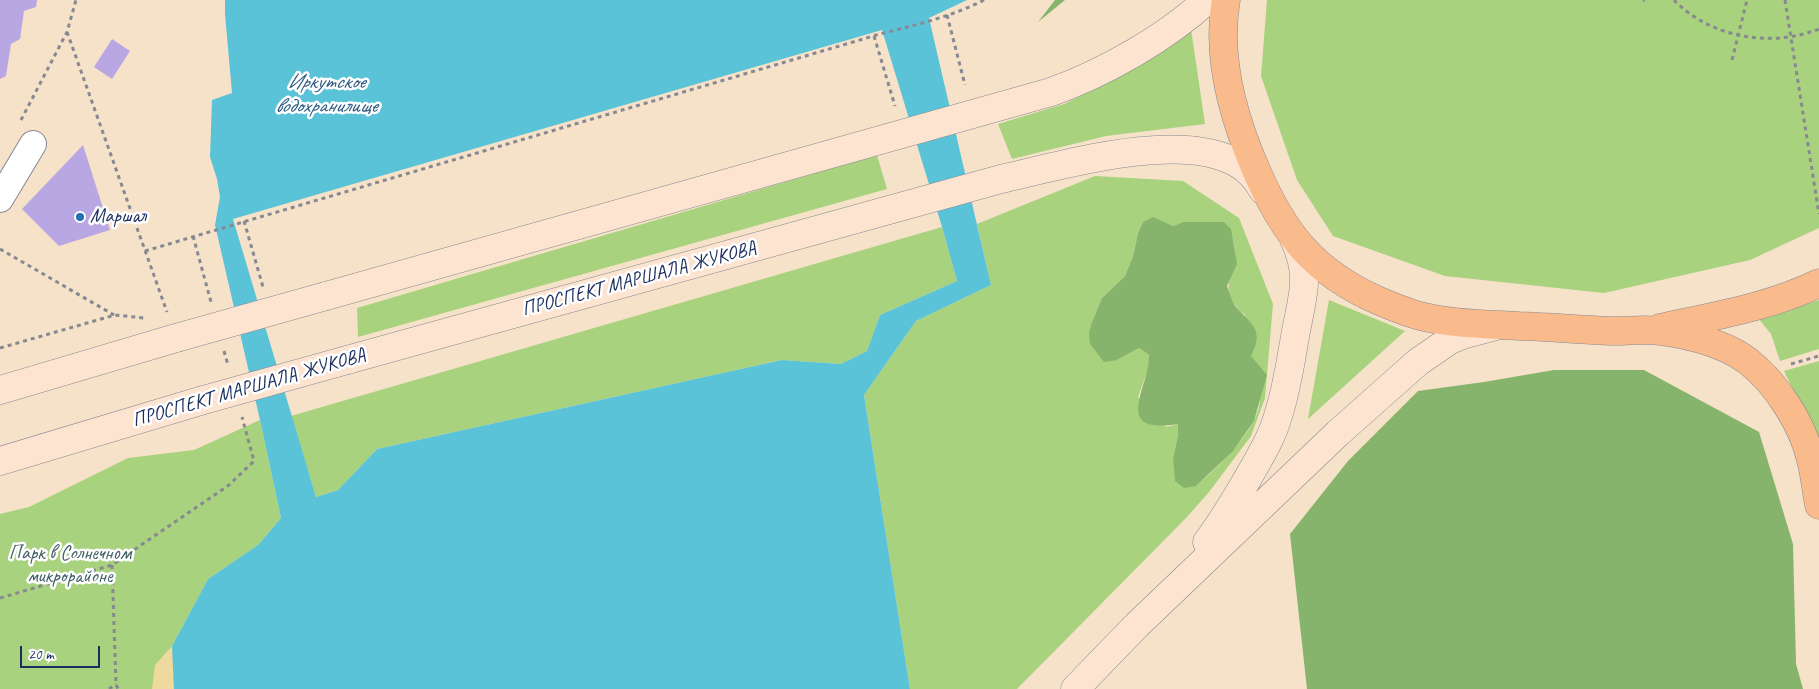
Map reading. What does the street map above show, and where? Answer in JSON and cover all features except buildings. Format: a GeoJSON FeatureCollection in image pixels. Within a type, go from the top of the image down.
{"type":"FeatureCollection","features":[{"type":"Feature","properties":{"kind":"main road"},"geometry":{"type":"LineString","coordinates":[[0,390],[173,329],[326,296],[1051,92],[1090,76],[1168,30],[1207,0]]}},
{"type":"Feature","properties":{"kind":"main road"},"geometry":{"type":"LineString","coordinates":[[1138,626],[1194,560],[1217,528],[1273,432],[1290,368],[1304,284],[1304,262],[1294,239],[1268,198],[1244,143],[1232,104],[1225,56],[1224,20],[1226,0]]}},
{"type":"Feature","properties":{"kind":"main road","name":"ПРОСПЕКТ МАРШАЛА ЖУКОВА"},"geometry":{"type":"LineString","coordinates":[[0,461],[200,401],[347,360],[1001,179],[1090,159],[1164,149],[1215,154],[1240,164],[1252,174],[1268,198]]}},
{"type":"Feature","properties":{"kind":"main road"},"geometry":{"type":"LineString","coordinates":[[1294,239],[1312,259],[1338,280],[1400,310],[1435,319],[1588,330],[1647,330],[1685,336],[1729,350],[1749,362],[1760,372],[1787,406],[1799,426],[1811,459],[1819,505]]}},
{"type":"Feature","properties":{"kind":"main road"},"geometry":{"type":"LineString","coordinates":[[1647,330],[1740,310],[1778,299],[1819,283]]}},
{"type":"Feature","properties":{"kind":"main road"},"geometry":{"type":"LineString","coordinates":[[1075,689],[1338,433],[1418,362],[1436,348],[1456,338],[1502,324]]}},
{"type":"Feature","properties":{"kind":"street"},"geometry":{"type":"LineString","coordinates":[[0,199],[26,135]]}},
{"type":"Feature","properties":{"kind":"path"},"geometry":{"type":"LineString","coordinates":[[26,135],[67,32],[76,0]]}},
{"type":"Feature","properties":{"kind":"path"},"geometry":{"type":"LineString","coordinates":[[145,251],[880,34],[934,20],[984,0]]}},
{"type":"Feature","properties":{"kind":"path"},"geometry":{"type":"LineString","coordinates":[[1674,0],[1707,24],[1738,35],[1761,38],[1791,37],[1819,29]]}},
{"type":"Feature","properties":{"kind":"path"},"geometry":{"type":"LineString","coordinates":[[1732,60],[1747,0]]}},
{"type":"Feature","properties":{"kind":"path"},"geometry":{"type":"LineString","coordinates":[[1785,0],[1819,214]]}},
{"type":"Feature","properties":{"kind":"path"},"geometry":{"type":"LineString","coordinates":[[947,16],[965,86]]}},
{"type":"Feature","properties":{"kind":"path"},"geometry":{"type":"LineString","coordinates":[[67,32],[173,329]]}},
{"type":"Feature","properties":{"kind":"path"},"geometry":{"type":"LineString","coordinates":[[874,36],[895,106]]}},
{"type":"Feature","properties":{"kind":"path"},"geometry":{"type":"LineString","coordinates":[[244,221],[264,292]]}},
{"type":"Feature","properties":{"kind":"path"},"geometry":{"type":"LineString","coordinates":[[193,236],[213,311]]}},
{"type":"Feature","properties":{"kind":"path"},"geometry":{"type":"LineString","coordinates":[[0,249],[115,315]]}},
{"type":"Feature","properties":{"kind":"path"},"geometry":{"type":"LineString","coordinates":[[0,348],[115,315],[151,318]]}},
{"type":"Feature","properties":{"kind":"path"},"geometry":{"type":"LineString","coordinates":[[224,349],[229,368]]}},
{"type":"Feature","properties":{"kind":"path"},"geometry":{"type":"LineString","coordinates":[[1784,366],[1819,356]]}},
{"type":"Feature","properties":{"kind":"path"},"geometry":{"type":"LineString","coordinates":[[0,598],[112,566],[229,485],[254,461],[241,414]]}},
{"type":"Feature","properties":{"kind":"path"},"geometry":{"type":"LineString","coordinates":[[112,566],[116,684],[118,689]]}},
{"type":"Feature","properties":{"kind":"path"},"geometry":{"type":"LineString","coordinates":[[109,689],[116,684]]}},
{"type":"Feature","properties":{"kind":"green space"},"geometry":{"type":"Polygon","coordinates":[[[1055,0],[1065,0],[1038,22],[1055,0]]]}},
{"type":"Feature","properties":{"kind":"green space"},"geometry":{"type":"Polygon","coordinates":[[[1267,0],[1819,0],[1819,228],[1750,260],[1604,293],[1445,276],[1333,236],[1297,180],[1261,76],[1267,0]]]}},
{"type":"Feature","properties":{"kind":"green space"},"geometry":{"type":"Polygon","coordinates":[[[1191,29],[1205,124],[1106,136],[1012,159],[998,124],[1064,104],[1116,79],[1191,29]]]}},
{"type":"Feature","properties":{"kind":"green space"},"geometry":{"type":"Polygon","coordinates":[[[877,155],[887,189],[358,337],[357,308],[877,155]]]}},
{"type":"Feature","properties":{"kind":"green space"},"geometry":{"type":"Polygon","coordinates":[[[1095,176],[1183,181],[1239,218],[1273,304],[1265,398],[1251,436],[1209,492],[1187,517],[1017,689],[910,689],[864,395],[916,321],[991,285],[977,224],[1095,176]],[[1143,222],[1125,276],[1102,298],[1092,322],[1117,360],[1139,348],[1149,355],[1149,366],[1138,397],[1166,427],[1178,424],[1178,435],[1173,458],[1196,486],[1226,458],[1246,434],[1258,409],[1260,393],[1251,356],[1245,315],[1235,305],[1230,296],[1229,287],[1234,261],[1233,241],[1183,222],[1173,226],[1162,222],[1143,222]]]}},
{"type":"Feature","properties":{"kind":"green space"},"geometry":{"type":"Polygon","coordinates":[[[1153,217],[1173,226],[1183,222],[1224,222],[1231,229],[1237,264],[1227,286],[1235,306],[1255,329],[1257,340],[1251,356],[1267,375],[1254,421],[1233,451],[1196,486],[1184,488],[1175,481],[1173,458],[1178,435],[1178,424],[1157,426],[1145,422],[1139,415],[1138,406],[1148,368],[1149,355],[1139,348],[1117,360],[1104,362],[1090,344],[1089,333],[1102,298],[1125,276],[1143,222],[1153,217]]]}},
{"type":"Feature","properties":{"kind":"green space"},"geometry":{"type":"Polygon","coordinates":[[[942,227],[957,281],[880,315],[867,351],[841,364],[782,360],[377,449],[338,490],[316,497],[291,416],[942,227]]]}},
{"type":"Feature","properties":{"kind":"green space"},"geometry":{"type":"Polygon","coordinates":[[[1329,300],[1405,331],[1308,419],[1329,300]]]}},
{"type":"Feature","properties":{"kind":"green space"},"geometry":{"type":"Polygon","coordinates":[[[1819,300],[1819,349],[1780,361],[1771,334],[1759,319],[1819,300]]]}},
{"type":"Feature","properties":{"kind":"green space"},"geometry":{"type":"Polygon","coordinates":[[[1819,361],[1819,463],[1796,396],[1784,371],[1819,361]]]}},
{"type":"Feature","properties":{"kind":"green space"},"geometry":{"type":"Polygon","coordinates":[[[1554,370],[1644,370],[1759,432],[1793,544],[1796,664],[1803,689],[1307,689],[1290,534],[1348,461],[1418,391],[1554,370]]]}},
{"type":"Feature","properties":{"kind":"green space","name":"Парк в Солнечном микрорайоне"},"geometry":{"type":"Polygon","coordinates":[[[260,420],[281,518],[258,545],[208,579],[172,646],[174,689],[0,689],[0,514],[29,507],[128,458],[194,450],[260,420]]]}},
{"type":"Feature","properties":{"kind":"sand"},"geometry":{"type":"Polygon","coordinates":[[[172,646],[174,689],[152,689],[155,665],[172,646]]]}},
{"type":"Feature","properties":{"kind":"water","name":"Иркутское водохранилище"},"geometry":{"type":"Polygon","coordinates":[[[225,0],[967,0],[929,18],[991,285],[916,321],[864,395],[910,689],[174,689],[172,646],[208,579],[258,545],[281,518],[215,225],[220,197],[210,157],[212,100],[232,93],[225,0]],[[882,30],[233,219],[316,497],[338,490],[377,449],[782,360],[841,364],[867,351],[880,315],[957,281],[882,30]]]}},
{"type":"Feature","properties":{"kind":"place","name":"Маршал"},"geometry":{"type":"Point","coordinates":[80,217]}}]}
